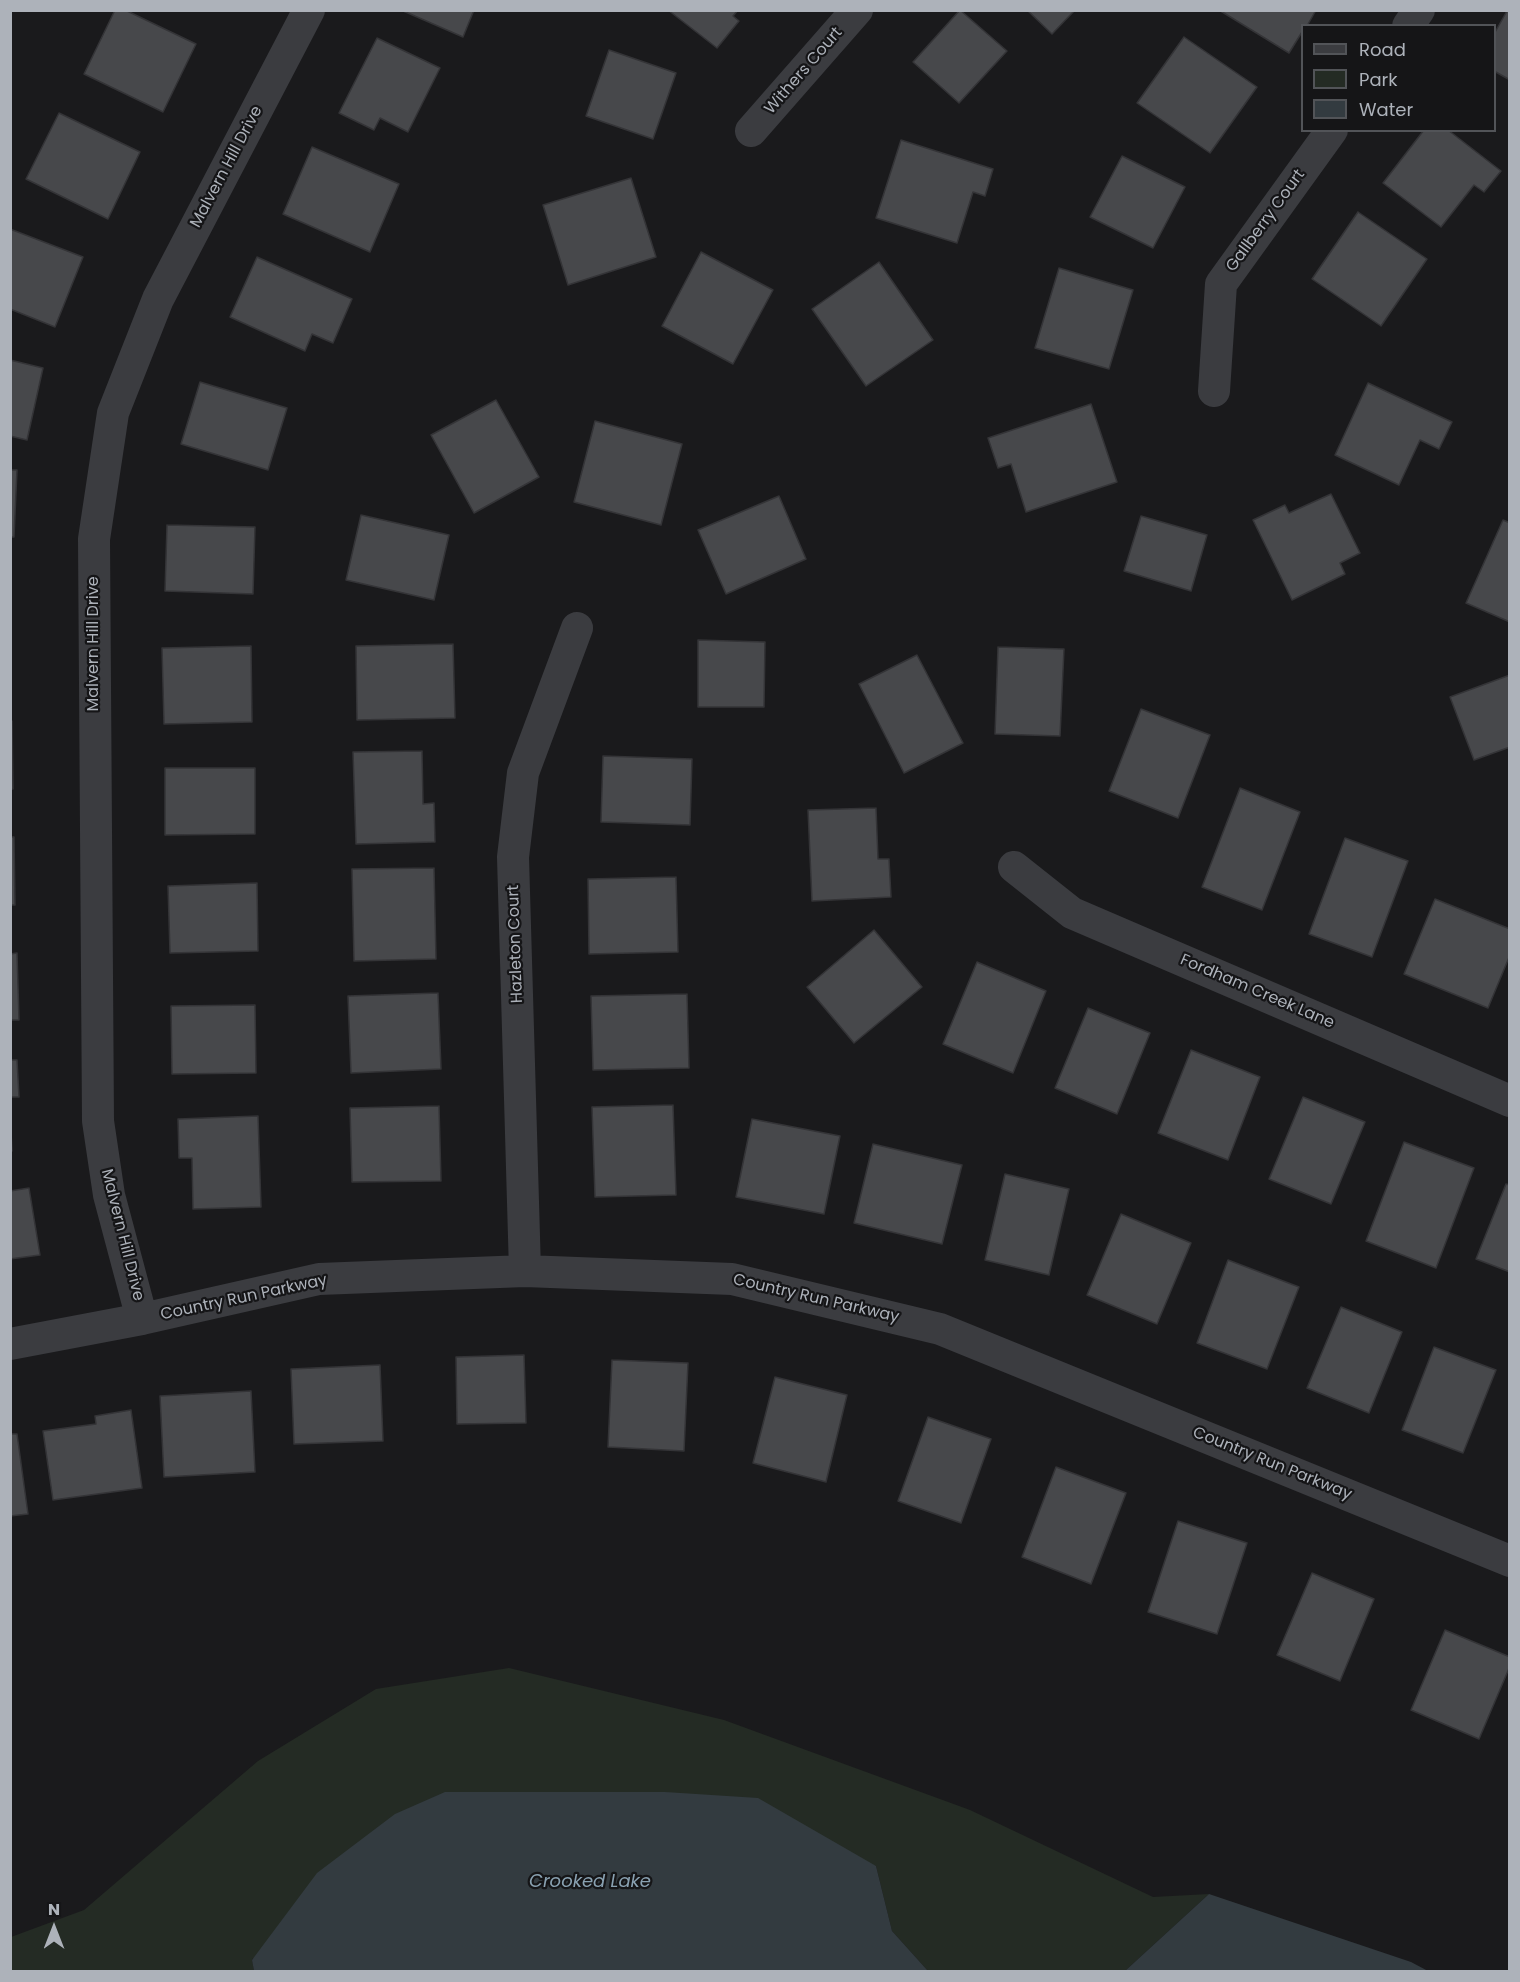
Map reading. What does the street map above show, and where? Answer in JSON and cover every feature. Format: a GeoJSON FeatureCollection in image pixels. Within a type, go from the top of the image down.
{"type":"FeatureCollection","features":[{"type":"Feature","properties":{"kind":"street","name":"Malvern Hill Drive"},"geometry":{"type":"LineString","coordinates":[[142,1319],[109,1195],[98,1121],[94,539],[113,413],[158,299],[309,10]]}},
{"type":"Feature","properties":{"kind":"street","name":"Withers Court"},"geometry":{"type":"LineString","coordinates":[[751,131],[857,10]]}},
{"type":"Feature","properties":{"kind":"street"},"geometry":{"type":"LineString","coordinates":[[1409,24],[1419,10]]}},
{"type":"Feature","properties":{"kind":"street","name":"Gallberry Court"},"geometry":{"type":"LineString","coordinates":[[1214,391],[1221,284],[1331,132]]}},
{"type":"Feature","properties":{"kind":"street","name":"Hazleton Court"},"geometry":{"type":"LineString","coordinates":[[525,1271],[513,857],[523,773],[577,628]]}},
{"type":"Feature","properties":{"kind":"street","name":"Fordham Creek Lane"},"geometry":{"type":"LineString","coordinates":[[1014,867],[1072,913],[1509,1101]]}},
{"type":"Feature","properties":{"kind":"street","name":"Country Run Parkway"},"geometry":{"type":"LineString","coordinates":[[10,1344],[142,1319],[320,1279],[525,1271],[732,1279],[940,1329],[1509,1561]]}},
{"type":"Feature","properties":{"kind":"green space"},"geometry":{"type":"Polygon","coordinates":[[[509,1668],[724,1720],[970,1810],[1153,1897],[1209,1894],[1125,1971],[928,1971],[892,1931],[876,1866],[665,1792],[252,1959],[254,1971],[11,1972],[11,1937],[84,1910],[258,1761],[376,1689],[509,1668]]]}},
{"type":"Feature","properties":{"kind":"water","name":"Crooked Lake"},"geometry":{"type":"Polygon","coordinates":[[[445,1792],[665,1792],[758,1798],[876,1866],[892,1931],[928,1971],[254,1971],[252,1960],[317,1873],[395,1814],[445,1792]]]}},
{"type":"Feature","properties":{"kind":"water"},"geometry":{"type":"Polygon","coordinates":[[[1209,1894],[1411,1962],[1428,1971],[1125,1971],[1209,1894]]]}},
{"type":"Feature","properties":{"kind":"building"},"geometry":{"type":"Polygon","coordinates":[[[115,10],[125,10],[196,44],[163,112],[84,74],[115,10]]]}},
{"type":"Feature","properties":{"kind":"building"},"geometry":{"type":"Polygon","coordinates":[[[401,10],[474,10],[463,37],[401,10]]]}},
{"type":"Feature","properties":{"kind":"building"},"geometry":{"type":"Polygon","coordinates":[[[668,10],[738,10],[733,16],[739,21],[717,48],[668,10]]]}},
{"type":"Feature","properties":{"kind":"building"},"geometry":{"type":"Polygon","coordinates":[[[960,10],[1007,51],[959,103],[913,62],[960,10]]]}},
{"type":"Feature","properties":{"kind":"building"},"geometry":{"type":"Polygon","coordinates":[[[1027,10],[1075,10],[1052,34],[1027,10]]]}},
{"type":"Feature","properties":{"kind":"building"},"geometry":{"type":"Polygon","coordinates":[[[1219,10],[1316,10],[1308,24],[1301,24],[1301,34],[1289,53],[1219,10]]]}},
{"type":"Feature","properties":{"kind":"building"},"geometry":{"type":"Polygon","coordinates":[[[1507,11],[1510,13],[1510,80],[1496,72],[1496,30],[1507,11]]]}},
{"type":"Feature","properties":{"kind":"building"},"geometry":{"type":"Polygon","coordinates":[[[1184,37],[1257,87],[1210,153],[1137,103],[1184,37]]]}},
{"type":"Feature","properties":{"kind":"building"},"geometry":{"type":"Polygon","coordinates":[[[377,38],[440,68],[408,132],[380,118],[374,130],[339,113],[377,38]]]}},
{"type":"Feature","properties":{"kind":"building"},"geometry":{"type":"Polygon","coordinates":[[[609,50],[676,73],[653,139],[586,116],[609,50]]]}},
{"type":"Feature","properties":{"kind":"building"},"geometry":{"type":"Polygon","coordinates":[[[59,113],[140,152],[108,219],[26,179],[59,113]]]}},
{"type":"Feature","properties":{"kind":"building"},"geometry":{"type":"Polygon","coordinates":[[[1422,132],[1451,132],[1501,171],[1484,192],[1474,185],[1441,227],[1383,183],[1422,132]]]}},
{"type":"Feature","properties":{"kind":"building"},"geometry":{"type":"Polygon","coordinates":[[[901,140],[993,169],[985,196],[973,192],[957,243],[876,218],[901,140]]]}},
{"type":"Feature","properties":{"kind":"building"},"geometry":{"type":"Polygon","coordinates":[[[312,147],[399,184],[370,252],[283,214],[312,147]]]}},
{"type":"Feature","properties":{"kind":"building"},"geometry":{"type":"Polygon","coordinates":[[[1122,156],[1185,187],[1153,248],[1090,217],[1122,156]]]}},
{"type":"Feature","properties":{"kind":"building"},"geometry":{"type":"Polygon","coordinates":[[[631,178],[656,257],[568,285],[543,205],[631,178]]]}},
{"type":"Feature","properties":{"kind":"building"},"geometry":{"type":"Polygon","coordinates":[[[1358,212],[1427,259],[1381,326],[1312,279],[1358,212]]]}},
{"type":"Feature","properties":{"kind":"building"},"geometry":{"type":"Polygon","coordinates":[[[10,229],[83,257],[55,327],[10,309],[10,229]]]}},
{"type":"Feature","properties":{"kind":"building"},"geometry":{"type":"Polygon","coordinates":[[[701,252],[773,290],[733,364],[662,326],[701,252]]]}},
{"type":"Feature","properties":{"kind":"building"},"geometry":{"type":"Polygon","coordinates":[[[257,257],[352,299],[333,343],[312,334],[305,351],[230,317],[257,257]]]}},
{"type":"Feature","properties":{"kind":"building"},"geometry":{"type":"Polygon","coordinates":[[[879,262],[933,340],[866,386],[812,309],[879,262]]]}},
{"type":"Feature","properties":{"kind":"building"},"geometry":{"type":"Polygon","coordinates":[[[1059,268],[1133,290],[1109,369],[1035,348],[1059,268]]]}},
{"type":"Feature","properties":{"kind":"building"},"geometry":{"type":"Polygon","coordinates":[[[10,360],[43,368],[27,440],[10,436],[10,360]]]}},
{"type":"Feature","properties":{"kind":"building"},"geometry":{"type":"Polygon","coordinates":[[[200,382],[287,408],[268,470],[181,444],[200,382]]]}},
{"type":"Feature","properties":{"kind":"building"},"geometry":{"type":"Polygon","coordinates":[[[1368,383],[1452,422],[1439,449],[1420,440],[1399,485],[1335,455],[1368,383]]]}},
{"type":"Feature","properties":{"kind":"building"},"geometry":{"type":"Polygon","coordinates":[[[496,400],[539,477],[474,513],[431,435],[496,400]]]}},
{"type":"Feature","properties":{"kind":"building"},"geometry":{"type":"Polygon","coordinates":[[[1091,404],[1117,482],[1026,512],[1011,464],[998,468],[988,438],[1091,404]]]}},
{"type":"Feature","properties":{"kind":"building"},"geometry":{"type":"Polygon","coordinates":[[[595,421],[682,444],[661,525],[574,502],[595,421]]]}},
{"type":"Feature","properties":{"kind":"building"},"geometry":{"type":"Polygon","coordinates":[[[10,470],[17,470],[14,537],[10,537],[10,470]]]}},
{"type":"Feature","properties":{"kind":"building"},"geometry":{"type":"Polygon","coordinates":[[[1331,494],[1360,553],[1340,563],[1345,574],[1292,600],[1253,520],[1285,505],[1289,513],[1331,494]]]}},
{"type":"Feature","properties":{"kind":"building"},"geometry":{"type":"Polygon","coordinates":[[[779,496],[806,559],[726,594],[698,530],[779,496]]]}},
{"type":"Feature","properties":{"kind":"building"},"geometry":{"type":"Polygon","coordinates":[[[361,515],[449,535],[434,600],[346,580],[361,515]]]}},
{"type":"Feature","properties":{"kind":"building"},"geometry":{"type":"Polygon","coordinates":[[[1141,516],[1207,535],[1191,591],[1124,571],[1141,516]]]}},
{"type":"Feature","properties":{"kind":"building"},"geometry":{"type":"Polygon","coordinates":[[[1503,520],[1510,523],[1510,622],[1466,603],[1503,520]]]}},
{"type":"Feature","properties":{"kind":"building"},"geometry":{"type":"Polygon","coordinates":[[[167,525],[255,527],[253,594],[165,591],[167,525]]]}},
{"type":"Feature","properties":{"kind":"building"},"geometry":{"type":"Polygon","coordinates":[[[698,640],[765,642],[764,707],[698,707],[698,640]]]}},
{"type":"Feature","properties":{"kind":"building"},"geometry":{"type":"Polygon","coordinates":[[[453,644],[455,718],[357,720],[356,646],[453,644]]]}},
{"type":"Feature","properties":{"kind":"building"},"geometry":{"type":"Polygon","coordinates":[[[251,646],[252,722],[164,724],[162,648],[251,646]]]}},
{"type":"Feature","properties":{"kind":"building"},"geometry":{"type":"Polygon","coordinates":[[[998,647],[1064,649],[1060,736],[995,734],[998,647]]]}},
{"type":"Feature","properties":{"kind":"building"},"geometry":{"type":"Polygon","coordinates":[[[917,655],[963,743],[904,773],[859,684],[917,655]]]}},
{"type":"Feature","properties":{"kind":"building"},"geometry":{"type":"Polygon","coordinates":[[[1510,675],[1510,747],[1474,760],[1450,697],[1510,675]]]}},
{"type":"Feature","properties":{"kind":"building"},"geometry":{"type":"Polygon","coordinates":[[[1141,709],[1210,735],[1178,818],[1109,791],[1141,709]]]}},
{"type":"Feature","properties":{"kind":"building"},"geometry":{"type":"Polygon","coordinates":[[[10,721],[12,721],[13,789],[10,789],[10,721]]]}},
{"type":"Feature","properties":{"kind":"building"},"geometry":{"type":"Polygon","coordinates":[[[422,751],[423,804],[434,803],[435,842],[356,844],[353,752],[422,751]]]}},
{"type":"Feature","properties":{"kind":"building"},"geometry":{"type":"Polygon","coordinates":[[[603,756],[692,759],[690,825],[601,822],[603,756]]]}},
{"type":"Feature","properties":{"kind":"building"},"geometry":{"type":"Polygon","coordinates":[[[165,768],[255,768],[255,834],[165,835],[165,768]]]}},
{"type":"Feature","properties":{"kind":"building"},"geometry":{"type":"Polygon","coordinates":[[[1240,788],[1300,812],[1262,910],[1202,887],[1240,788]]]}},
{"type":"Feature","properties":{"kind":"building"},"geometry":{"type":"Polygon","coordinates":[[[876,808],[878,859],[889,859],[891,897],[812,901],[808,810],[876,808]]]}},
{"type":"Feature","properties":{"kind":"building"},"geometry":{"type":"Polygon","coordinates":[[[10,837],[14,837],[15,905],[10,905],[10,837]]]}},
{"type":"Feature","properties":{"kind":"building"},"geometry":{"type":"Polygon","coordinates":[[[1345,838],[1408,861],[1372,957],[1309,934],[1345,838]]]}},
{"type":"Feature","properties":{"kind":"building"},"geometry":{"type":"Polygon","coordinates":[[[434,868],[436,959],[354,961],[352,869],[434,868]]]}},
{"type":"Feature","properties":{"kind":"building"},"geometry":{"type":"Polygon","coordinates":[[[676,877],[678,952],[589,954],[588,879],[676,877]]]}},
{"type":"Feature","properties":{"kind":"building"},"geometry":{"type":"Polygon","coordinates":[[[257,883],[258,951],[170,953],[168,886],[257,883]]]}},
{"type":"Feature","properties":{"kind":"building"},"geometry":{"type":"Polygon","coordinates":[[[1435,899],[1510,929],[1510,955],[1488,1008],[1404,974],[1435,899]]]}},
{"type":"Feature","properties":{"kind":"building"},"geometry":{"type":"Polygon","coordinates":[[[874,930],[922,987],[854,1043],[807,987],[874,930]]]}},
{"type":"Feature","properties":{"kind":"building"},"geometry":{"type":"Polygon","coordinates":[[[17,953],[19,1020],[10,1020],[10,954],[17,953]]]}},
{"type":"Feature","properties":{"kind":"building"},"geometry":{"type":"Polygon","coordinates":[[[977,962],[1046,991],[1013,1073],[943,1044],[977,962]]]}},
{"type":"Feature","properties":{"kind":"building"},"geometry":{"type":"Polygon","coordinates":[[[438,993],[441,1069],[351,1073],[348,996],[438,993]]]}},
{"type":"Feature","properties":{"kind":"building"},"geometry":{"type":"Polygon","coordinates":[[[687,994],[689,1068],[593,1070],[591,996],[687,994]]]}},
{"type":"Feature","properties":{"kind":"building"},"geometry":{"type":"Polygon","coordinates":[[[255,1005],[256,1073],[172,1074],[171,1006],[255,1005]]]}},
{"type":"Feature","properties":{"kind":"building"},"geometry":{"type":"Polygon","coordinates":[[[1088,1008],[1150,1033],[1117,1114],[1055,1088],[1088,1008]]]}},
{"type":"Feature","properties":{"kind":"building"},"geometry":{"type":"Polygon","coordinates":[[[1191,1050],[1260,1077],[1228,1160],[1158,1133],[1191,1050]]]}},
{"type":"Feature","properties":{"kind":"building"},"geometry":{"type":"Polygon","coordinates":[[[10,1060],[17,1060],[19,1097],[10,1097],[10,1060]]]}},
{"type":"Feature","properties":{"kind":"building"},"geometry":{"type":"Polygon","coordinates":[[[1303,1097],[1365,1122],[1331,1204],[1269,1179],[1303,1097]]]}},
{"type":"Feature","properties":{"kind":"building"},"geometry":{"type":"Polygon","coordinates":[[[673,1105],[676,1195],[595,1197],[592,1107],[673,1105]]]}},
{"type":"Feature","properties":{"kind":"building"},"geometry":{"type":"Polygon","coordinates":[[[439,1106],[441,1181],[352,1182],[350,1108],[439,1106]]]}},
{"type":"Feature","properties":{"kind":"building"},"geometry":{"type":"Polygon","coordinates":[[[10,1112],[12,1151],[10,1151],[10,1112]]]}},
{"type":"Feature","properties":{"kind":"building"},"geometry":{"type":"Polygon","coordinates":[[[258,1116],[261,1207],[193,1209],[192,1158],[179,1158],[178,1119],[258,1116]]]}},
{"type":"Feature","properties":{"kind":"building"},"geometry":{"type":"Polygon","coordinates":[[[752,1119],[840,1136],[824,1214],[736,1197],[752,1119]]]}},
{"type":"Feature","properties":{"kind":"building"},"geometry":{"type":"Polygon","coordinates":[[[1404,1142],[1474,1168],[1436,1268],[1366,1241],[1404,1142]]]}},
{"type":"Feature","properties":{"kind":"building"},"geometry":{"type":"Polygon","coordinates":[[[873,1144],[962,1165],[942,1244],[854,1223],[873,1144]]]}},
{"type":"Feature","properties":{"kind":"building"},"geometry":{"type":"Polygon","coordinates":[[[1005,1174],[1069,1189],[1049,1275],[985,1260],[1005,1174]]]}},
{"type":"Feature","properties":{"kind":"building"},"geometry":{"type":"Polygon","coordinates":[[[1506,1184],[1510,1185],[1510,1272],[1476,1259],[1506,1184]]]}},
{"type":"Feature","properties":{"kind":"building"},"geometry":{"type":"Polygon","coordinates":[[[29,1188],[40,1255],[10,1259],[10,1191],[29,1188]]]}},
{"type":"Feature","properties":{"kind":"building"},"geometry":{"type":"Polygon","coordinates":[[[1121,1214],[1191,1243],[1157,1324],[1087,1295],[1121,1214]]]}},
{"type":"Feature","properties":{"kind":"building"},"geometry":{"type":"Polygon","coordinates":[[[1228,1260],[1299,1287],[1267,1369],[1197,1343],[1228,1260]]]}},
{"type":"Feature","properties":{"kind":"building"},"geometry":{"type":"Polygon","coordinates":[[[1341,1307],[1402,1332],[1369,1413],[1307,1388],[1341,1307]]]}},
{"type":"Feature","properties":{"kind":"building"},"geometry":{"type":"Polygon","coordinates":[[[1434,1347],[1496,1370],[1463,1453],[1402,1430],[1434,1347]]]}},
{"type":"Feature","properties":{"kind":"building"},"geometry":{"type":"Polygon","coordinates":[[[524,1355],[526,1423],[457,1424],[456,1357],[524,1355]]]}},
{"type":"Feature","properties":{"kind":"building"},"geometry":{"type":"Polygon","coordinates":[[[612,1360],[688,1363],[684,1451],[608,1447],[612,1360]]]}},
{"type":"Feature","properties":{"kind":"building"},"geometry":{"type":"Polygon","coordinates":[[[380,1365],[383,1441],[294,1444],[291,1369],[380,1365]]]}},
{"type":"Feature","properties":{"kind":"building"},"geometry":{"type":"Polygon","coordinates":[[[775,1377],[847,1395],[826,1482],[753,1463],[775,1377]]]}},
{"type":"Feature","properties":{"kind":"building"},"geometry":{"type":"Polygon","coordinates":[[[251,1391],[255,1472],[164,1477],[160,1396],[251,1391]]]}},
{"type":"Feature","properties":{"kind":"building"},"geometry":{"type":"Polygon","coordinates":[[[131,1410],[142,1488],[53,1500],[43,1431],[96,1424],[95,1416],[131,1410]]]}},
{"type":"Feature","properties":{"kind":"building"},"geometry":{"type":"Polygon","coordinates":[[[928,1417],[991,1439],[961,1523],[898,1501],[928,1417]]]}},
{"type":"Feature","properties":{"kind":"building"},"geometry":{"type":"Polygon","coordinates":[[[10,1434],[17,1434],[28,1514],[10,1516],[10,1434]]]}},
{"type":"Feature","properties":{"kind":"building"},"geometry":{"type":"Polygon","coordinates":[[[1056,1467],[1126,1493],[1091,1584],[1022,1557],[1056,1467]]]}},
{"type":"Feature","properties":{"kind":"building"},"geometry":{"type":"Polygon","coordinates":[[[1178,1521],[1247,1543],[1217,1634],[1148,1612],[1178,1521]]]}},
{"type":"Feature","properties":{"kind":"building"},"geometry":{"type":"Polygon","coordinates":[[[1312,1573],[1374,1599],[1340,1681],[1277,1655],[1312,1573]]]}},
{"type":"Feature","properties":{"kind":"building"},"geometry":{"type":"Polygon","coordinates":[[[1445,1630],[1510,1657],[1510,1666],[1479,1739],[1411,1710],[1445,1630]]]}}]}
